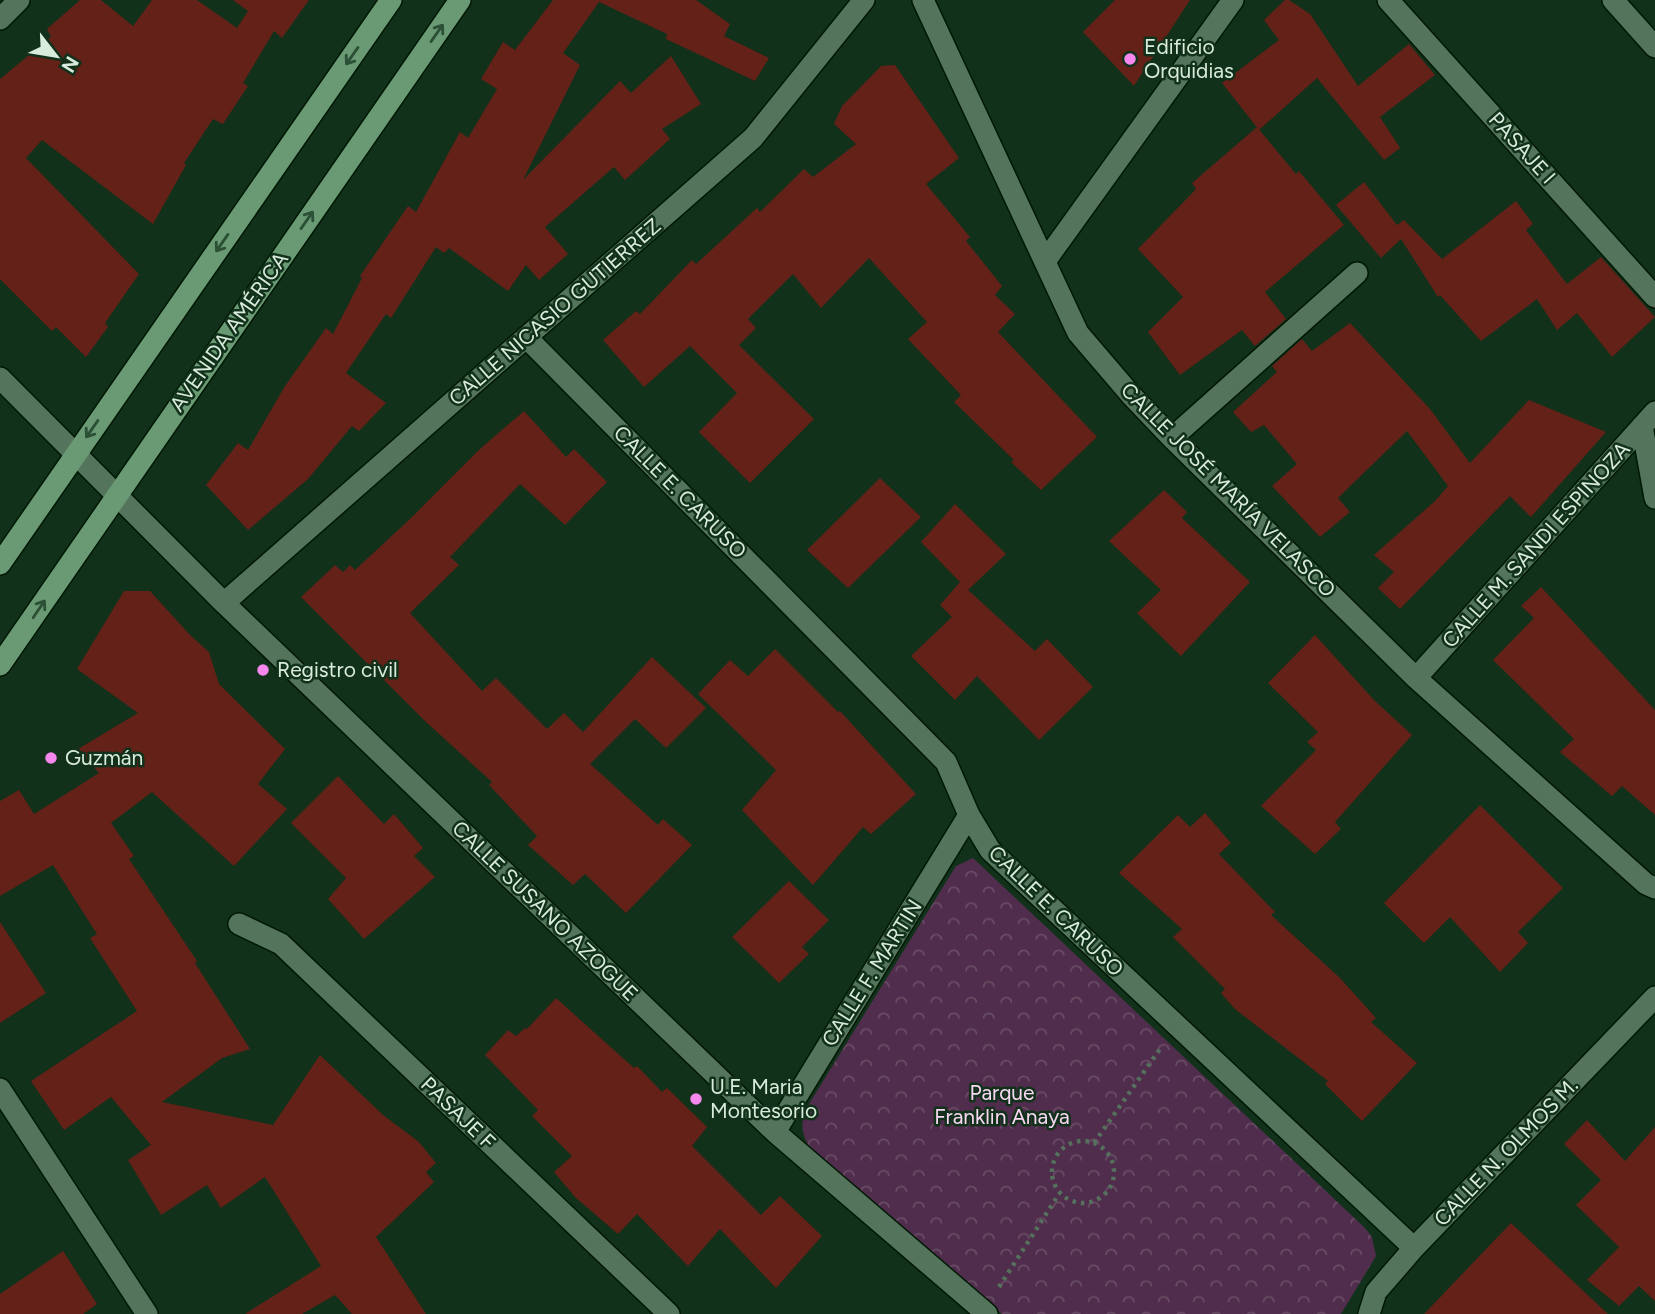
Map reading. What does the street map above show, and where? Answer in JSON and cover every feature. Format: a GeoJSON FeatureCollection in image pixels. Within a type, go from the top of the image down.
{"type":"FeatureCollection","features":[{"type":"Feature","properties":{"kind":"main road"},"geometry":{"type":"LineString","coordinates":[[0,564],[391,0]]}},
{"type":"Feature","properties":{"kind":"main road","name":"AVENIDA AMÉRICA"},"geometry":{"type":"LineString","coordinates":[[0,665],[460,0]]}},
{"type":"Feature","properties":{"kind":"street"},"geometry":{"type":"LineString","coordinates":[[0,19],[19,0]]}},
{"type":"Feature","properties":{"kind":"street","name":"CALLE NICASIO GUTIERREZ"},"geometry":{"type":"LineString","coordinates":[[224,603],[753,138],[864,0]]}},
{"type":"Feature","properties":{"kind":"street","name":"CALLE JOSÉ MARÍA VELASCO"},"geometry":{"type":"LineString","coordinates":[[923,0],[1079,333],[1131,395],[1172,438],[1416,678],[1646,884],[1655,888]]}},
{"type":"Feature","properties":{"kind":"street"},"geometry":{"type":"LineString","coordinates":[[1046,260],[1233,0]]}},
{"type":"Feature","properties":{"kind":"street","name":"PASAJE I"},"geometry":{"type":"LineString","coordinates":[[1388,0],[1655,297]]}},
{"type":"Feature","properties":{"kind":"street"},"geometry":{"type":"LineString","coordinates":[[1613,0],[1655,47]]}},
{"type":"Feature","properties":{"kind":"street"},"geometry":{"type":"LineString","coordinates":[[1172,438],[1357,273]]}},
{"type":"Feature","properties":{"kind":"street","name":"CALLE E. CARUSO"},"geometry":{"type":"LineString","coordinates":[[526,337],[946,762],[969,815],[990,850],[1414,1248]]}},
{"type":"Feature","properties":{"kind":"street","name":"CALLE SUSANO AZOGUE"},"geometry":{"type":"LineString","coordinates":[[0,378],[224,603],[775,1132],[985,1312]]}},
{"type":"Feature","properties":{"kind":"street"},"geometry":{"type":"LineString","coordinates":[[1648,419],[1655,498]]}},
{"type":"Feature","properties":{"kind":"street","name":"CALLE M. SANDI ESPINOZA"},"geometry":{"type":"LineString","coordinates":[[1416,678],[1648,419]]}},
{"type":"Feature","properties":{"kind":"street","name":"CALLE F. MARTIN"},"geometry":{"type":"LineString","coordinates":[[775,1132],[969,815]]}},
{"type":"Feature","properties":{"kind":"street","name":"PASAJE F"},"geometry":{"type":"LineString","coordinates":[[239,924],[281,944],[669,1314]]}},
{"type":"Feature","properties":{"kind":"street","name":"CALLE N. OLMOS M."},"geometry":{"type":"LineString","coordinates":[[1369,1314],[1376,1293],[1414,1248],[1655,997]]}},
{"type":"Feature","properties":{"kind":"street"},"geometry":{"type":"LineString","coordinates":[[0,1088],[147,1314]]}},
{"type":"Feature","properties":{"kind":"path"},"geometry":{"type":"LineString","coordinates":[[1094,1143],[1177,1027]]}},
{"type":"Feature","properties":{"kind":"path"},"geometry":{"type":"LineString","coordinates":[[1084,1140],[1094,1143],[1103,1147],[1110,1155],[1114,1165],[1112,1185],[1106,1194],[1088,1204],[1068,1200],[1059,1194],[1051,1175],[1056,1154],[1073,1142],[1084,1140]]}},
{"type":"Feature","properties":{"kind":"path"},"geometry":{"type":"LineString","coordinates":[[985,1312],[1059,1194]]}},
{"type":"Feature","properties":{"kind":"green space","name":"Parque Franklin Anaya"},"geometry":{"type":"Polygon","coordinates":[[[973,858],[1365,1228],[1372,1237],[1376,1256],[1341,1314],[1002,1314],[947,1272],[808,1145],[803,1129],[804,1112],[956,866],[973,858]]]}},
{"type":"Feature","properties":{"kind":"building"},"geometry":{"type":"Polygon","coordinates":[[[80,0],[101,0],[133,26],[152,0],[197,0],[237,28],[248,11],[233,0],[309,0],[282,38],[274,31],[243,83],[248,86],[223,124],[213,119],[184,163],[186,165],[153,224],[42,140],[26,158],[139,274],[105,323],[108,327],[86,357],[56,327],[52,331],[0,279],[0,79],[51,37],[47,29],[80,0]]]}},
{"type":"Feature","properties":{"kind":"building"},"geometry":{"type":"Polygon","coordinates":[[[553,0],[696,0],[730,24],[724,36],[769,58],[755,81],[666,39],[667,34],[599,2],[563,53],[580,65],[523,180],[620,81],[631,93],[671,56],[701,104],[662,129],[670,139],[625,180],[614,167],[545,227],[568,254],[539,280],[526,265],[508,291],[449,248],[444,253],[436,247],[391,318],[386,314],[346,373],[386,403],[359,431],[352,426],[308,479],[248,530],[206,485],[238,443],[248,450],[285,386],[326,328],[333,334],[362,278],[360,276],[408,206],[416,212],[460,132],[468,138],[497,89],[481,79],[503,42],[515,50],[553,0]]]}},
{"type":"Feature","properties":{"kind":"building","name":"Edificio Orquidias"},"geometry":{"type":"Polygon","coordinates":[[[1115,0],[1190,0],[1134,86],[1083,32],[1115,0]]]}},
{"type":"Feature","properties":{"kind":"building"},"geometry":{"type":"Polygon","coordinates":[[[1285,0],[1310,14],[1358,86],[1409,44],[1435,75],[1380,117],[1400,148],[1384,160],[1317,78],[1259,130],[1222,83],[1279,40],[1264,20],[1285,0]]]}},
{"type":"Feature","properties":{"kind":"building"},"geometry":{"type":"Polygon","coordinates":[[[895,65],[959,158],[926,184],[970,237],[966,241],[1002,286],[995,295],[1015,314],[998,332],[1097,437],[1041,490],[954,402],[961,395],[908,339],[927,322],[869,258],[821,308],[793,274],[748,319],[756,328],[739,345],[814,419],[750,483],[699,432],[737,393],[690,346],[644,387],[603,340],[636,311],[640,314],[692,260],[696,264],[757,208],[760,212],[804,169],[813,177],[856,144],[834,124],[842,106],[881,66],[895,65]]]}},
{"type":"Feature","properties":{"kind":"building"},"geometry":{"type":"Polygon","coordinates":[[[1257,127],[1296,174],[1299,171],[1344,225],[1265,292],[1286,319],[1255,346],[1242,330],[1180,375],[1148,332],[1183,297],[1138,249],[1196,189],[1192,183],[1257,127]]]}},
{"type":"Feature","properties":{"kind":"building"},"geometry":{"type":"Polygon","coordinates":[[[1364,182],[1397,225],[1404,220],[1442,259],[1516,201],[1533,224],[1526,230],[1567,284],[1601,257],[1655,317],[1612,357],[1577,313],[1557,330],[1537,299],[1481,341],[1440,295],[1438,297],[1401,239],[1381,258],[1336,205],[1364,182]]]}},
{"type":"Feature","properties":{"kind":"building"},"geometry":{"type":"Polygon","coordinates":[[[1350,323],[1430,409],[1470,463],[1529,400],[1606,432],[1531,517],[1510,496],[1400,609],[1378,588],[1394,572],[1374,555],[1435,501],[1448,486],[1407,431],[1338,498],[1350,512],[1320,537],[1272,486],[1297,464],[1264,425],[1251,432],[1233,412],[1277,372],[1272,366],[1302,339],[1312,351],[1350,323]]]}},
{"type":"Feature","properties":{"kind":"building"},"geometry":{"type":"Polygon","coordinates":[[[524,411],[566,457],[574,449],[607,482],[565,525],[520,484],[450,557],[459,565],[410,613],[482,691],[496,678],[547,729],[564,713],[583,732],[652,657],[706,708],[666,748],[635,719],[590,764],[658,825],[663,819],[692,845],[626,913],[585,874],[573,885],[528,845],[537,836],[489,785],[492,782],[426,722],[301,597],[335,565],[343,572],[350,565],[355,570],[480,449],[524,411]]]}},
{"type":"Feature","properties":{"kind":"building"},"geometry":{"type":"Polygon","coordinates":[[[880,478],[921,517],[848,588],[807,550],[880,478]]]}},
{"type":"Feature","properties":{"kind":"building"},"geometry":{"type":"Polygon","coordinates":[[[1164,490],[1187,512],[1182,518],[1250,582],[1181,656],[1137,613],[1161,590],[1109,541],[1164,490]]]}},
{"type":"Feature","properties":{"kind":"building"},"geometry":{"type":"Polygon","coordinates":[[[955,504],[1006,554],[968,590],[1035,651],[1047,639],[1093,687],[1039,740],[977,676],[955,700],[911,656],[952,617],[940,605],[960,582],[921,542],[955,504]]]}},
{"type":"Feature","properties":{"kind":"building"},"geometry":{"type":"Polygon","coordinates":[[[1541,587],[1655,710],[1655,815],[1622,786],[1612,796],[1560,752],[1574,739],[1493,660],[1534,618],[1521,606],[1541,587]]]}},
{"type":"Feature","properties":{"kind":"building"},"geometry":{"type":"Polygon","coordinates":[[[124,591],[150,591],[209,652],[219,684],[285,749],[258,784],[287,809],[234,866],[152,792],[111,823],[134,856],[129,859],[197,961],[195,963],[250,1049],[222,1058],[162,1102],[273,1125],[320,1055],[383,1115],[419,1142],[436,1163],[426,1172],[434,1182],[376,1237],[426,1314],[352,1314],[335,1295],[302,1314],[245,1314],[321,1266],[265,1177],[221,1208],[207,1185],[161,1215],[128,1160],[151,1145],[111,1097],[64,1130],[31,1081],[137,1011],[90,938],[97,934],[53,865],[0,896],[0,801],[19,790],[34,814],[99,773],[78,749],[138,713],[77,669],[124,591]]]}},
{"type":"Feature","properties":{"kind":"building"},"geometry":{"type":"Polygon","coordinates":[[[1315,635],[1374,700],[1412,735],[1335,822],[1341,829],[1315,854],[1261,806],[1316,750],[1307,742],[1318,732],[1268,683],[1315,635]]]}},
{"type":"Feature","properties":{"kind":"building"},"geometry":{"type":"Polygon","coordinates":[[[775,649],[838,712],[840,711],[916,794],[871,834],[863,827],[813,885],[742,810],[776,770],[698,694],[730,660],[748,676],[775,649]]]}},
{"type":"Feature","properties":{"kind":"building"},"geometry":{"type":"Polygon","coordinates":[[[338,776],[384,824],[394,814],[423,848],[414,856],[435,877],[364,939],[328,899],[346,878],[291,823],[338,776]]]}},
{"type":"Feature","properties":{"kind":"building"},"geometry":{"type":"Polygon","coordinates":[[[1480,805],[1563,888],[1518,932],[1528,943],[1500,972],[1450,917],[1424,943],[1384,903],[1480,805]]]}},
{"type":"Feature","properties":{"kind":"building"},"geometry":{"type":"Polygon","coordinates":[[[1205,813],[1231,843],[1219,854],[1275,912],[1271,915],[1339,977],[1376,1018],[1371,1022],[1417,1063],[1362,1121],[1325,1084],[1328,1081],[1235,1009],[1221,993],[1225,989],[1173,937],[1182,929],[1119,873],[1178,815],[1190,827],[1205,813]]]}},
{"type":"Feature","properties":{"kind":"building"},"geometry":{"type":"Polygon","coordinates":[[[789,881],[829,920],[802,947],[809,954],[779,983],[732,937],[789,881]]]}},
{"type":"Feature","properties":{"kind":"building"},"geometry":{"type":"Polygon","coordinates":[[[0,922],[46,993],[0,1023],[0,922]]]}},
{"type":"Feature","properties":{"kind":"building"},"geometry":{"type":"Polygon","coordinates":[[[556,998],[634,1068],[637,1066],[662,1092],[667,1088],[707,1127],[692,1146],[761,1215],[780,1196],[822,1236],[776,1288],[720,1229],[688,1266],[637,1214],[618,1234],[575,1197],[554,1172],[572,1156],[532,1116],[538,1110],[485,1055],[508,1030],[516,1036],[527,1029],[556,998]]]}},
{"type":"Feature","properties":{"kind":"building"},"geometry":{"type":"Polygon","coordinates":[[[1587,1120],[1625,1161],[1655,1127],[1655,1301],[1639,1286],[1619,1306],[1587,1280],[1619,1247],[1576,1205],[1601,1180],[1564,1144],[1587,1120]]]}},
{"type":"Feature","properties":{"kind":"building"},"geometry":{"type":"Polygon","coordinates":[[[1511,1223],[1608,1314],[1424,1314],[1511,1223]]]}},
{"type":"Feature","properties":{"kind":"building"},"geometry":{"type":"Polygon","coordinates":[[[63,1251],[97,1304],[83,1314],[0,1314],[0,1294],[63,1251]]]}},
{"type":"Feature","properties":{"kind":"place","name":"Edificio Orquidias"},"geometry":{"type":"Point","coordinates":[1130,59]}},
{"type":"Feature","properties":{"kind":"place","name":"Registro civil"},"geometry":{"type":"Point","coordinates":[263,670]}},
{"type":"Feature","properties":{"kind":"place","name":"Guzmán"},"geometry":{"type":"Point","coordinates":[51,758]}},
{"type":"Feature","properties":{"kind":"place","name":"U.E. Maria Montesorio"},"geometry":{"type":"Point","coordinates":[696,1099]}}]}
